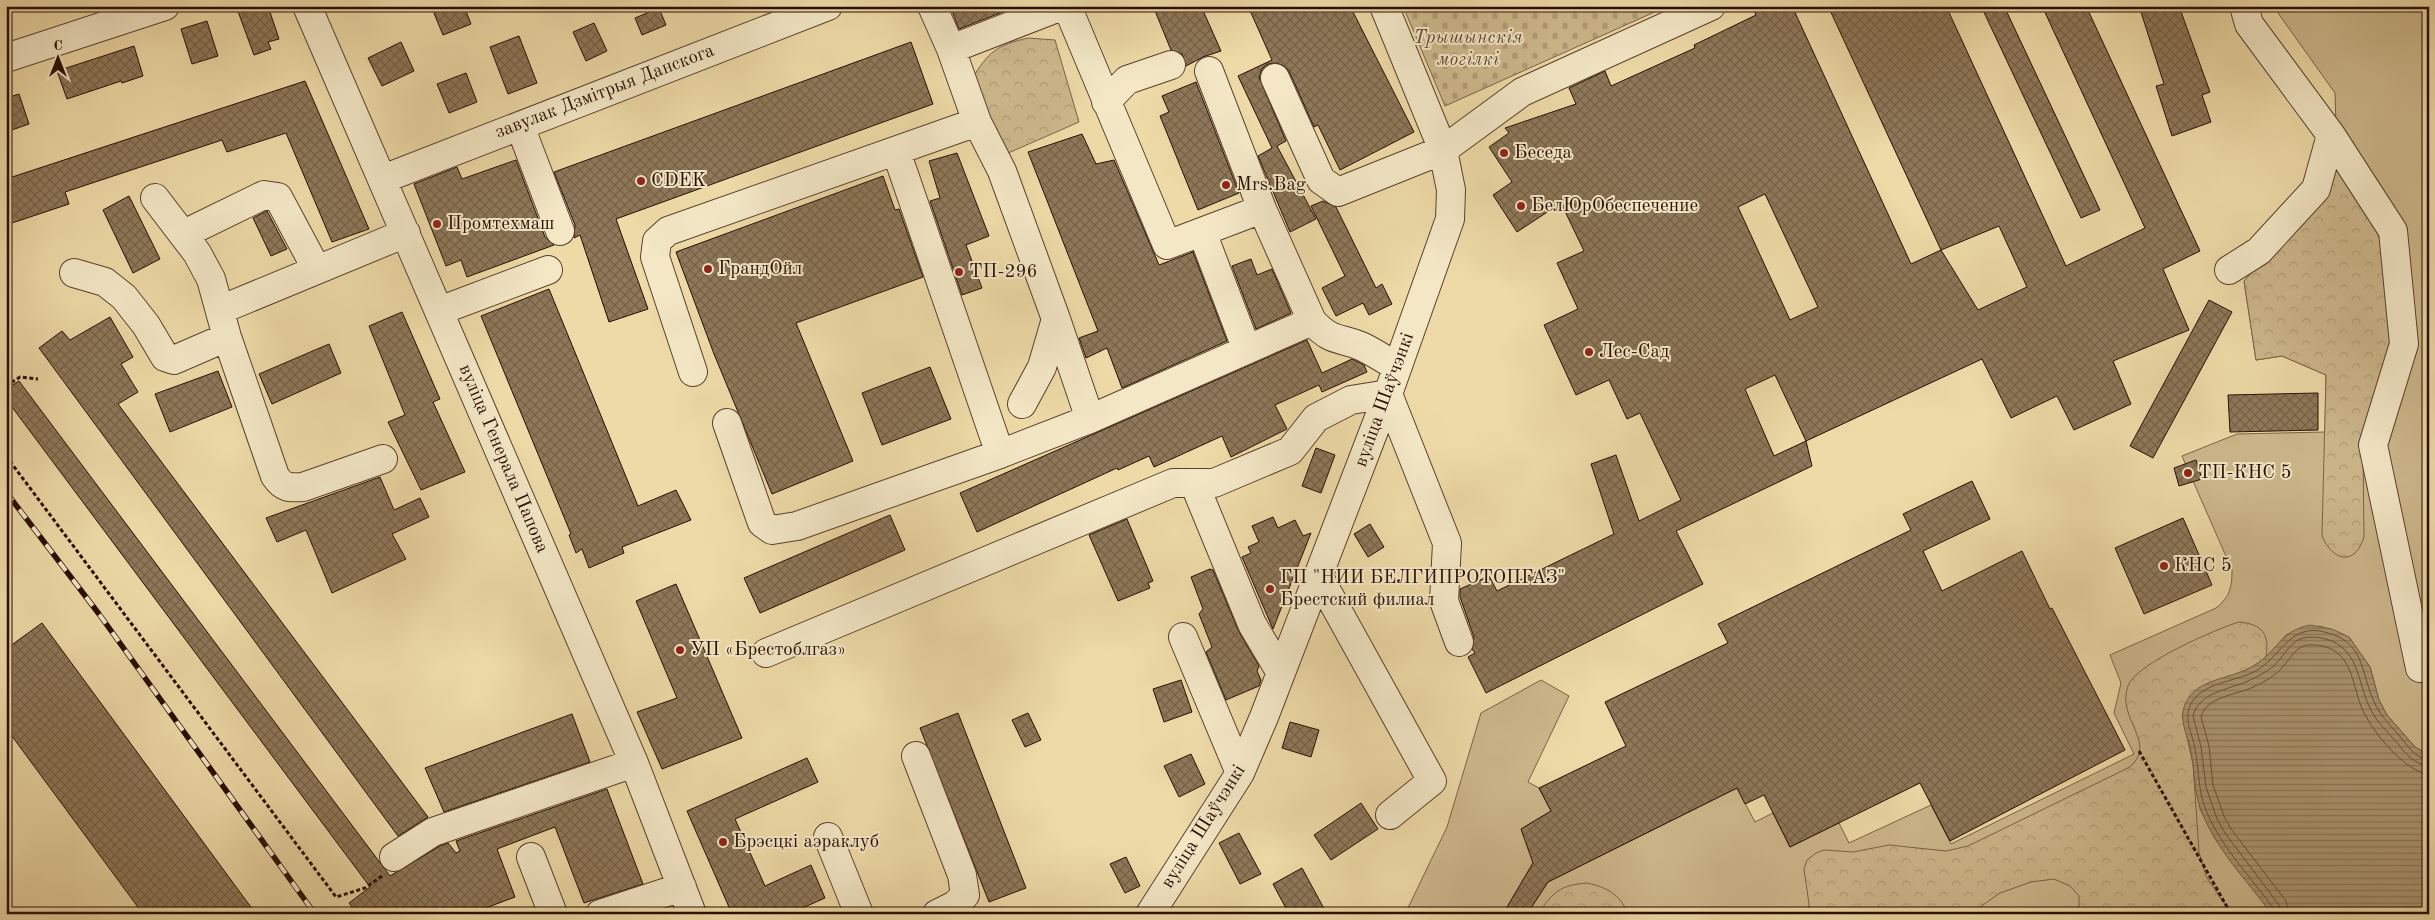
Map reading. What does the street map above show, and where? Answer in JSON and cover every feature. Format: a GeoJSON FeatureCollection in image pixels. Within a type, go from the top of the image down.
{"type":"FeatureCollection","features":[{"type":"Feature","properties":{"kind":"street"},"geometry":{"type":"LineString","coordinates":[[6,58],[165,6]]}},
{"type":"Feature","properties":{"kind":"street","name":"вуліца Генерала Папова"},"geometry":{"type":"LineString","coordinates":[[307,6],[634,763],[692,914]]}},
{"type":"Feature","properties":{"kind":"street","name":"завулак Дзмітрыя Данскога"},"geometry":{"type":"LineString","coordinates":[[383,179],[828,6]]}},
{"type":"Feature","properties":{"kind":"street"},"geometry":{"type":"LineString","coordinates":[[932,6],[951,49],[977,122],[1002,172],[1056,319],[1090,419]]}},
{"type":"Feature","properties":{"kind":"street"},"geometry":{"type":"LineString","coordinates":[[951,49],[1062,6]]}},
{"type":"Feature","properties":{"kind":"street"},"geometry":{"type":"LineString","coordinates":[[1066,6],[1167,245],[1262,209]]}},
{"type":"Feature","properties":{"kind":"street","name":"вуліца Шаўчэнкі"},"geometry":{"type":"LineString","coordinates":[[1150,914],[1240,773],[1319,578],[1388,394],[1450,219],[1452,190],[1443,150],[1384,6]]}},
{"type":"Feature","properties":{"kind":"street"},"geometry":{"type":"LineString","coordinates":[[1275,78],[1321,180],[1338,192],[1443,150],[1522,92],[1711,6]]}},
{"type":"Feature","properties":{"kind":"street"},"geometry":{"type":"LineString","coordinates":[[2244,6],[2249,24],[2331,136],[2393,231],[2404,344],[2374,445],[2420,668]]}},
{"type":"Feature","properties":{"kind":"street"},"geometry":{"type":"LineString","coordinates":[[1106,102],[1127,80],[1170,65]]}},
{"type":"Feature","properties":{"kind":"street"},"geometry":{"type":"LineString","coordinates":[[1209,72],[1262,209],[1312,321],[1324,334],[1341,342],[1361,346],[1397,367]]}},
{"type":"Feature","properties":{"kind":"street"},"geometry":{"type":"LineString","coordinates":[[693,372],[655,257],[657,241],[668,231],[977,122]]}},
{"type":"Feature","properties":{"kind":"street"},"geometry":{"type":"LineString","coordinates":[[520,126],[560,231]]}},
{"type":"Feature","properties":{"kind":"street"},"geometry":{"type":"LineString","coordinates":[[2230,270],[2259,251],[2316,189],[2331,136]]}},
{"type":"Feature","properties":{"kind":"street"},"geometry":{"type":"LineString","coordinates":[[896,151],[1000,454]]}},
{"type":"Feature","properties":{"kind":"street"},"geometry":{"type":"LineString","coordinates":[[184,234],[269,194],[278,198],[317,270]]}},
{"type":"Feature","properties":{"kind":"street"},"geometry":{"type":"LineString","coordinates":[[155,198],[184,234],[211,279],[227,338],[275,476],[281,485],[289,488],[303,488],[383,459]]}},
{"type":"Feature","properties":{"kind":"street"},"geometry":{"type":"LineString","coordinates":[[1202,232],[1248,350]]}},
{"type":"Feature","properties":{"kind":"street"},"geometry":{"type":"LineString","coordinates":[[220,310],[406,233]]}},
{"type":"Feature","properties":{"kind":"street"},"geometry":{"type":"LineString","coordinates":[[439,311],[548,270]]}},
{"type":"Feature","properties":{"kind":"street"},"geometry":{"type":"LineString","coordinates":[[74,274],[106,282],[124,297],[146,325],[165,357],[174,360],[227,338]]}},
{"type":"Feature","properties":{"kind":"street"},"geometry":{"type":"LineString","coordinates":[[1022,404],[1042,367],[1056,319]]}},
{"type":"Feature","properties":{"kind":"street"},"geometry":{"type":"LineString","coordinates":[[727,423],[762,523],[772,530],[797,526],[1000,454],[1090,419],[1312,321]]}},
{"type":"Feature","properties":{"kind":"street"},"geometry":{"type":"LineString","coordinates":[[766,653],[1173,483],[1214,483],[1290,451],[1316,418],[1351,400],[1388,394],[1447,543],[1444,601],[1459,642]]}},
{"type":"Feature","properties":{"kind":"street"},"geometry":{"type":"LineString","coordinates":[[1194,483],[1252,624],[1282,673]]}},
{"type":"Feature","properties":{"kind":"street"},"geometry":{"type":"LineString","coordinates":[[1319,578],[1432,781],[1390,815]]}},
{"type":"Feature","properties":{"kind":"street"},"geometry":{"type":"LineString","coordinates":[[1183,637],[1240,773]]}},
{"type":"Feature","properties":{"kind":"street"},"geometry":{"type":"LineString","coordinates":[[916,756],[962,875],[965,895],[955,905],[937,914]]}},
{"type":"Feature","properties":{"kind":"street"},"geometry":{"type":"LineString","coordinates":[[390,865],[433,832],[634,763]]}},
{"type":"Feature","properties":{"kind":"street"},"geometry":{"type":"LineString","coordinates":[[828,837],[859,914]]}},
{"type":"Feature","properties":{"kind":"street"},"geometry":{"type":"LineString","coordinates":[[532,856],[553,914]]}},
{"type":"Feature","properties":{"kind":"street"},"geometry":{"type":"LineString","coordinates":[[600,914],[682,887]]}},
{"type":"Feature","properties":{"kind":"path"},"geometry":{"type":"LineString","coordinates":[[6,386],[20,377],[38,379]]}},
{"type":"Feature","properties":{"kind":"path"},"geometry":{"type":"LineString","coordinates":[[6,456],[336,897],[365,888],[390,865]]}},
{"type":"Feature","properties":{"kind":"path"},"geometry":{"type":"LineString","coordinates":[[2139,751],[2231,914]]}},
{"type":"Feature","properties":{"kind":"green space","name":"Трышынскія могілкі"},"geometry":{"type":"Polygon","coordinates":[[[1403,6],[1668,6],[1445,106],[1403,6]]]}},
{"type":"Feature","properties":{"kind":"green space"},"geometry":{"type":"Polygon","coordinates":[[[2273,6],[2429,6],[2429,755],[2415,747],[2387,715],[2379,700],[2370,667],[2349,637],[2320,626],[2287,634],[2266,657],[2199,807],[2215,839],[2272,914],[1527,914],[1548,882],[1737,788],[1755,822],[1773,813],[1790,847],[1839,823],[1849,843],[1931,805],[1951,844],[2134,754],[2114,713],[2121,683],[2110,655],[2216,608],[2227,596],[2231,582],[2232,570],[2182,456],[2237,434],[2325,432],[2326,375],[2282,356],[2256,360],[2244,281],[2314,206],[2337,164],[2335,93],[2273,6]]]}},
{"type":"Feature","properties":{"kind":"green space"},"geometry":{"type":"Polygon","coordinates":[[[1028,38],[1055,40],[1079,122],[1006,154],[972,79],[983,62],[994,51],[1008,44],[1028,38]]]}},
{"type":"Feature","properties":{"kind":"green space"},"geometry":{"type":"Polygon","coordinates":[[[2337,164],[2370,212],[2380,240],[2391,330],[2389,360],[2363,455],[2364,537],[2355,553],[2344,557],[2332,551],[2322,536],[2326,375],[2282,356],[2256,360],[2244,281],[2314,206],[2337,164]]]}},
{"type":"Feature","properties":{"kind":"green space"},"geometry":{"type":"Polygon","coordinates":[[[2239,622],[2253,625],[2263,632],[2267,642],[2266,657],[2254,666],[2190,697],[2182,715],[2193,764],[2199,852],[2206,876],[2221,899],[2234,914],[2074,914],[2079,907],[2079,896],[2070,886],[2054,879],[2031,882],[2000,893],[1970,914],[1808,914],[1809,904],[1804,869],[1807,860],[1816,853],[1824,850],[1853,852],[1889,845],[1946,851],[1968,846],[2130,767],[2137,758],[2140,748],[2139,739],[2127,709],[2126,698],[2128,686],[2134,677],[2160,658],[2178,648],[2239,622]]]}},
{"type":"Feature","properties":{"kind":"green space"},"geometry":{"type":"Polygon","coordinates":[[[1541,680],[1569,696],[1528,782],[1539,788],[1551,811],[1521,829],[1534,861],[1503,914],[1405,914],[1447,827],[1481,713],[1541,680]]]}},
{"type":"Feature","properties":{"kind":"green space"},"geometry":{"type":"Polygon","coordinates":[[[1587,883],[1606,889],[1617,896],[1628,914],[1538,914],[1548,900],[1558,891],[1570,886],[1587,883]]]}},
{"type":"Feature","properties":{"kind":"water"},"geometry":{"type":"Polygon","coordinates":[[[2310,625],[2332,629],[2349,637],[2370,667],[2379,700],[2387,715],[2415,747],[2429,755],[2429,914],[2272,914],[2232,863],[2206,822],[2198,800],[2192,755],[2183,722],[2185,703],[2202,686],[2253,666],[2268,655],[2285,637],[2300,628],[2310,625]]]}},
{"type":"Feature","properties":{"kind":"building"},"geometry":{"type":"Polygon","coordinates":[[[236,6],[268,6],[279,39],[268,42],[271,49],[254,55],[236,6]]]}},
{"type":"Feature","properties":{"kind":"building"},"geometry":{"type":"Polygon","coordinates":[[[431,6],[464,6],[471,24],[443,35],[431,6]]]}},
{"type":"Feature","properties":{"kind":"building"},"geometry":{"type":"Polygon","coordinates":[[[950,6],[1018,6],[959,29],[950,6]]]}},
{"type":"Feature","properties":{"kind":"building"},"geometry":{"type":"Polygon","coordinates":[[[1153,6],[1201,6],[1221,51],[1203,57],[1186,66],[1182,54],[1171,50],[1153,6]]]}},
{"type":"Feature","properties":{"kind":"building"},"geometry":{"type":"Polygon","coordinates":[[[1248,6],[1350,6],[1414,132],[1340,170],[1318,125],[1314,127],[1289,71],[1277,63],[1268,64],[1262,69],[1259,77],[1286,141],[1277,146],[1316,219],[1290,232],[1258,156],[1272,148],[1238,76],[1272,60],[1248,6]]]}},
{"type":"Feature","properties":{"kind":"building"},"geometry":{"type":"Polygon","coordinates":[[[1752,6],[1792,6],[1911,264],[1941,250],[1828,6],[1946,6],[2066,266],[2145,228],[2042,6],[2086,6],[2200,251],[2163,269],[2189,330],[2113,361],[2131,404],[2074,430],[2057,396],[2011,418],[1982,359],[1806,441],[1812,466],[1676,531],[1703,584],[1486,693],[1468,657],[1475,653],[1472,649],[1474,637],[1460,597],[1460,589],[1489,576],[1497,591],[1614,534],[1591,464],[1616,455],[1639,521],[1681,500],[1640,413],[1627,419],[1609,380],[1576,395],[1544,325],[1578,309],[1557,263],[1584,251],[1561,203],[1517,232],[1493,195],[1512,182],[1489,147],[1509,133],[1505,128],[1576,104],[1569,88],[1605,71],[1611,86],[1695,48],[1694,45],[1756,15],[1752,6]],[[1765,194],[1738,207],[1790,320],[1818,307],[1765,194]],[[1999,226],[1941,250],[1978,310],[2027,287],[1999,226]],[[1775,375],[1745,389],[1774,456],[1806,441],[1775,375]]]}},
{"type":"Feature","properties":{"kind":"building"},"geometry":{"type":"Polygon","coordinates":[[[1981,6],[2004,6],[2100,210],[2081,218],[1981,6]]]}},
{"type":"Feature","properties":{"kind":"building"},"geometry":{"type":"Polygon","coordinates":[[[2139,6],[2179,6],[2210,92],[2202,95],[2211,122],[2172,136],[2156,86],[2164,84],[2139,6]]]}},
{"type":"Feature","properties":{"kind":"building"},"geometry":{"type":"Polygon","coordinates":[[[659,8],[666,25],[642,35],[635,18],[659,8]]]}},
{"type":"Feature","properties":{"kind":"building"},"geometry":{"type":"Polygon","coordinates":[[[207,21],[218,56],[192,64],[181,29],[207,21]]]}},
{"type":"Feature","properties":{"kind":"building"},"geometry":{"type":"Polygon","coordinates":[[[594,23],[607,51],[586,61],[573,32],[594,23]]]}},
{"type":"Feature","properties":{"kind":"building"},"geometry":{"type":"Polygon","coordinates":[[[519,36],[537,83],[508,94],[490,47],[519,36]]]}},
{"type":"Feature","properties":{"kind":"building"},"geometry":{"type":"Polygon","coordinates":[[[401,42],[414,71],[382,86],[368,58],[401,42]]]}},
{"type":"Feature","properties":{"kind":"building"},"geometry":{"type":"Polygon","coordinates":[[[911,42],[933,104],[616,219],[648,309],[609,322],[580,235],[574,238],[575,225],[554,172],[911,42]]]}},
{"type":"Feature","properties":{"kind":"building"},"geometry":{"type":"Polygon","coordinates":[[[134,46],[143,76],[122,83],[121,81],[67,99],[57,71],[134,46]]]}},
{"type":"Feature","properties":{"kind":"building"},"geometry":{"type":"Polygon","coordinates":[[[466,73],[477,102],[449,113],[437,84],[466,73]]]}},
{"type":"Feature","properties":{"kind":"building"},"geometry":{"type":"Polygon","coordinates":[[[305,81],[369,229],[332,242],[286,133],[227,152],[222,140],[65,192],[69,204],[6,225],[6,179],[305,81]]]}},
{"type":"Feature","properties":{"kind":"building"},"geometry":{"type":"Polygon","coordinates":[[[1196,82],[1239,193],[1198,210],[1160,116],[1169,112],[1162,96],[1196,82]]]}},
{"type":"Feature","properties":{"kind":"building"},"geometry":{"type":"Polygon","coordinates":[[[19,94],[29,124],[6,132],[6,98],[19,94]]]}},
{"type":"Feature","properties":{"kind":"building"},"geometry":{"type":"Polygon","coordinates":[[[1082,134],[1096,164],[1114,160],[1159,265],[1193,252],[1227,341],[1122,388],[1107,348],[1086,358],[1079,338],[1098,331],[1028,152],[1082,134]]]}},
{"type":"Feature","properties":{"kind":"building"},"geometry":{"type":"Polygon","coordinates":[[[957,153],[989,236],[966,245],[982,288],[962,295],[930,201],[940,198],[929,161],[957,153]]]}},
{"type":"Feature","properties":{"kind":"building"},"geometry":{"type":"Polygon","coordinates":[[[516,160],[545,237],[554,245],[467,277],[461,260],[446,266],[414,184],[457,167],[462,179],[516,160]]]}},
{"type":"Feature","properties":{"kind":"building"},"geometry":{"type":"Polygon","coordinates":[[[883,176],[895,210],[899,209],[923,277],[796,323],[853,461],[772,494],[714,354],[676,252],[883,176]]]}},
{"type":"Feature","properties":{"kind":"building"},"geometry":{"type":"Polygon","coordinates":[[[129,196],[160,259],[133,273],[103,210],[129,196]]]}},
{"type":"Feature","properties":{"kind":"building"},"geometry":{"type":"Polygon","coordinates":[[[1323,201],[1336,207],[1376,288],[1382,284],[1392,304],[1369,315],[1363,303],[1336,316],[1322,288],[1345,276],[1311,206],[1323,201]]]}},
{"type":"Feature","properties":{"kind":"building"},"geometry":{"type":"Polygon","coordinates":[[[267,211],[287,249],[271,256],[253,218],[267,211]]]}},
{"type":"Feature","properties":{"kind":"building"},"geometry":{"type":"Polygon","coordinates":[[[1251,259],[1257,275],[1272,269],[1291,313],[1256,329],[1232,266],[1251,259]]]}},
{"type":"Feature","properties":{"kind":"building"},"geometry":{"type":"Polygon","coordinates":[[[549,289],[638,506],[676,490],[691,520],[622,547],[624,553],[589,568],[582,549],[576,553],[569,535],[571,534],[481,316],[549,289]]]}},
{"type":"Feature","properties":{"kind":"building"},"geometry":{"type":"Polygon","coordinates":[[[2209,300],[2232,312],[2153,458],[2130,446],[2209,300]]]}},
{"type":"Feature","properties":{"kind":"building"},"geometry":{"type":"Polygon","coordinates":[[[402,312],[440,399],[433,402],[465,472],[421,490],[388,422],[405,415],[369,326],[402,312]]]}},
{"type":"Feature","properties":{"kind":"building"},"geometry":{"type":"Polygon","coordinates":[[[110,317],[133,357],[121,364],[138,392],[118,404],[428,817],[398,836],[39,348],[62,331],[70,340],[110,317]]]}},
{"type":"Feature","properties":{"kind":"building"},"geometry":{"type":"Polygon","coordinates":[[[1307,340],[1322,373],[1352,359],[1364,365],[1367,372],[1322,392],[1319,385],[1275,405],[1287,429],[1231,457],[1222,436],[1154,467],[1149,456],[1118,470],[1117,468],[977,532],[960,493],[1307,340]]]}},
{"type":"Feature","properties":{"kind":"building"},"geometry":{"type":"Polygon","coordinates":[[[329,344],[341,373],[272,404],[259,374],[329,344]]]}},
{"type":"Feature","properties":{"kind":"building"},"geometry":{"type":"Polygon","coordinates":[[[930,367],[951,419],[882,445],[862,393],[930,367]]]}},
{"type":"Feature","properties":{"kind":"building"},"geometry":{"type":"Polygon","coordinates":[[[218,371],[232,407],[170,432],[155,394],[218,371]]]}},
{"type":"Feature","properties":{"kind":"building"},"geometry":{"type":"Polygon","coordinates":[[[19,381],[390,876],[440,846],[448,843],[456,853],[460,851],[456,841],[607,789],[643,884],[584,903],[555,827],[497,849],[515,897],[483,909],[487,914],[357,914],[349,903],[370,887],[6,399],[6,389],[19,381]]]}},
{"type":"Feature","properties":{"kind":"building"},"geometry":{"type":"Polygon","coordinates":[[[2318,393],[2318,430],[2230,432],[2228,395],[2318,393]]]}},
{"type":"Feature","properties":{"kind":"building"},"geometry":{"type":"Polygon","coordinates":[[[1316,448],[1335,455],[1321,493],[1302,486],[1316,448]]]}},
{"type":"Feature","properties":{"kind":"building","name":"ТП-КНС 5"},"geometry":{"type":"Polygon","coordinates":[[[2196,460],[2202,479],[2179,486],[2174,468],[2196,460]]]}},
{"type":"Feature","properties":{"kind":"building"},"geometry":{"type":"Polygon","coordinates":[[[380,477],[394,510],[420,498],[429,517],[392,534],[406,559],[332,593],[306,530],[277,542],[266,518],[380,477]]]}},
{"type":"Feature","properties":{"kind":"building"},"geometry":{"type":"Polygon","coordinates":[[[1972,481],[1990,519],[1923,551],[1942,591],[2022,551],[2050,609],[2052,608],[2125,750],[1950,841],[1920,783],[1790,847],[1764,795],[1745,804],[1737,788],[1548,882],[1527,914],[1503,914],[1533,863],[1521,829],[1551,811],[1539,788],[1626,746],[1605,702],[1728,643],[1718,624],[1911,530],[1903,514],[1972,481]]]}},
{"type":"Feature","properties":{"kind":"building"},"geometry":{"type":"Polygon","coordinates":[[[890,515],[905,550],[760,613],[744,578],[890,515]]]}},
{"type":"Feature","properties":{"kind":"building","name":"ГП \"НИИ БЕЛГИПРОТОПГАЗ\" Брестский филиал"},"geometry":{"type":"Polygon","coordinates":[[[1273,517],[1278,528],[1295,520],[1303,536],[1311,533],[1273,629],[1242,557],[1251,553],[1248,547],[1259,542],[1252,526],[1273,517]]]}},
{"type":"Feature","properties":{"kind":"building","name":"КНС 5"},"geometry":{"type":"Polygon","coordinates":[[[2183,518],[2212,585],[2144,614],[2115,548],[2183,518]]]}},
{"type":"Feature","properties":{"kind":"building"},"geometry":{"type":"Polygon","coordinates":[[[1127,519],[1153,581],[1148,583],[1150,588],[1118,601],[1089,535],[1127,519]]]}},
{"type":"Feature","properties":{"kind":"building"},"geometry":{"type":"Polygon","coordinates":[[[1370,524],[1384,547],[1368,557],[1354,534],[1370,524]]]}},
{"type":"Feature","properties":{"kind":"building"},"geometry":{"type":"Polygon","coordinates":[[[1210,569],[1213,570],[1239,632],[1259,666],[1257,671],[1261,680],[1259,686],[1226,700],[1206,652],[1212,647],[1199,614],[1203,609],[1191,577],[1210,569]]]}},
{"type":"Feature","properties":{"kind":"building","name":"УП «Брестоблгаз»"},"geometry":{"type":"Polygon","coordinates":[[[676,584],[742,738],[662,769],[637,712],[677,698],[636,601],[676,584]]]}},
{"type":"Feature","properties":{"kind":"building"},"geometry":{"type":"Polygon","coordinates":[[[42,623],[256,914],[143,914],[6,728],[6,649],[42,623]]]}},
{"type":"Feature","properties":{"kind":"building"},"geometry":{"type":"Polygon","coordinates":[[[1181,680],[1192,712],[1164,722],[1153,689],[1181,680]]]}},
{"type":"Feature","properties":{"kind":"building"},"geometry":{"type":"Polygon","coordinates":[[[958,713],[1026,888],[989,902],[920,728],[958,713]]]}},
{"type":"Feature","properties":{"kind":"building"},"geometry":{"type":"Polygon","coordinates":[[[1028,713],[1041,740],[1025,747],[1012,720],[1028,713]]]}},
{"type":"Feature","properties":{"kind":"building"},"geometry":{"type":"Polygon","coordinates":[[[572,714],[590,762],[444,812],[425,768],[572,714]]]}},
{"type":"Feature","properties":{"kind":"building"},"geometry":{"type":"Polygon","coordinates":[[[1290,722],[1319,730],[1311,757],[1282,748],[1290,722]]]}},
{"type":"Feature","properties":{"kind":"building"},"geometry":{"type":"Polygon","coordinates":[[[1191,754],[1205,784],[1179,797],[1164,766],[1191,754]]]}},
{"type":"Feature","properties":{"kind":"building","name":"Брэсцкі аэраклуб"},"geometry":{"type":"Polygon","coordinates":[[[807,758],[818,782],[735,819],[765,886],[811,865],[825,898],[789,914],[732,914],[687,811],[807,758]]]}},
{"type":"Feature","properties":{"kind":"building"},"geometry":{"type":"Polygon","coordinates":[[[1361,803],[1378,829],[1331,860],[1314,835],[1361,803]]]}},
{"type":"Feature","properties":{"kind":"building"},"geometry":{"type":"Polygon","coordinates":[[[1239,833],[1261,874],[1240,884],[1219,843],[1239,833]]]}},
{"type":"Feature","properties":{"kind":"building"},"geometry":{"type":"Polygon","coordinates":[[[1126,857],[1140,886],[1125,893],[1110,864],[1126,857]]]}},
{"type":"Feature","properties":{"kind":"building"},"geometry":{"type":"Polygon","coordinates":[[[1302,868],[1327,914],[1289,914],[1273,884],[1302,868]]]}},
{"type":"Feature","properties":{"kind":"railway"},"geometry":{"type":"LineString","coordinates":[[6,492],[99,614],[315,914]]}},
{"type":"Feature","properties":{"kind":"place","name":"Беседа"},"geometry":{"type":"Point","coordinates":[1504,153]}},
{"type":"Feature","properties":{"kind":"place","name":"CDEK"},"geometry":{"type":"Point","coordinates":[641,181]}},
{"type":"Feature","properties":{"kind":"place","name":"Mrs.Bag"},"geometry":{"type":"Point","coordinates":[1226,185]}},
{"type":"Feature","properties":{"kind":"place","name":"БелЮрОбеспечение"},"geometry":{"type":"Point","coordinates":[1521,206]}},
{"type":"Feature","properties":{"kind":"place","name":"Промтехмаш"},"geometry":{"type":"Point","coordinates":[437,224]}},
{"type":"Feature","properties":{"kind":"place","name":"ГрандОйл"},"geometry":{"type":"Point","coordinates":[708,269]}},
{"type":"Feature","properties":{"kind":"place","name":"ТП-296"},"geometry":{"type":"Point","coordinates":[959,272]}},
{"type":"Feature","properties":{"kind":"place","name":"Лес-Сад"},"geometry":{"type":"Point","coordinates":[1589,352]}},
{"type":"Feature","properties":{"kind":"place","name":"ТП-КНС 5"},"geometry":{"type":"Point","coordinates":[2188,473]}},
{"type":"Feature","properties":{"kind":"place","name":"КНС 5"},"geometry":{"type":"Point","coordinates":[2164,566]}},
{"type":"Feature","properties":{"kind":"place","name":"ГП \"НИИ БЕЛГИПРОТОПГАЗ\" Брестский филиал"},"geometry":{"type":"Point","coordinates":[1270,589]}},
{"type":"Feature","properties":{"kind":"place","name":"УП «Брестоблгаз»"},"geometry":{"type":"Point","coordinates":[680,650]}},
{"type":"Feature","properties":{"kind":"place","name":"Брэсцкі аэраклуб"},"geometry":{"type":"Point","coordinates":[723,842]}}]}
